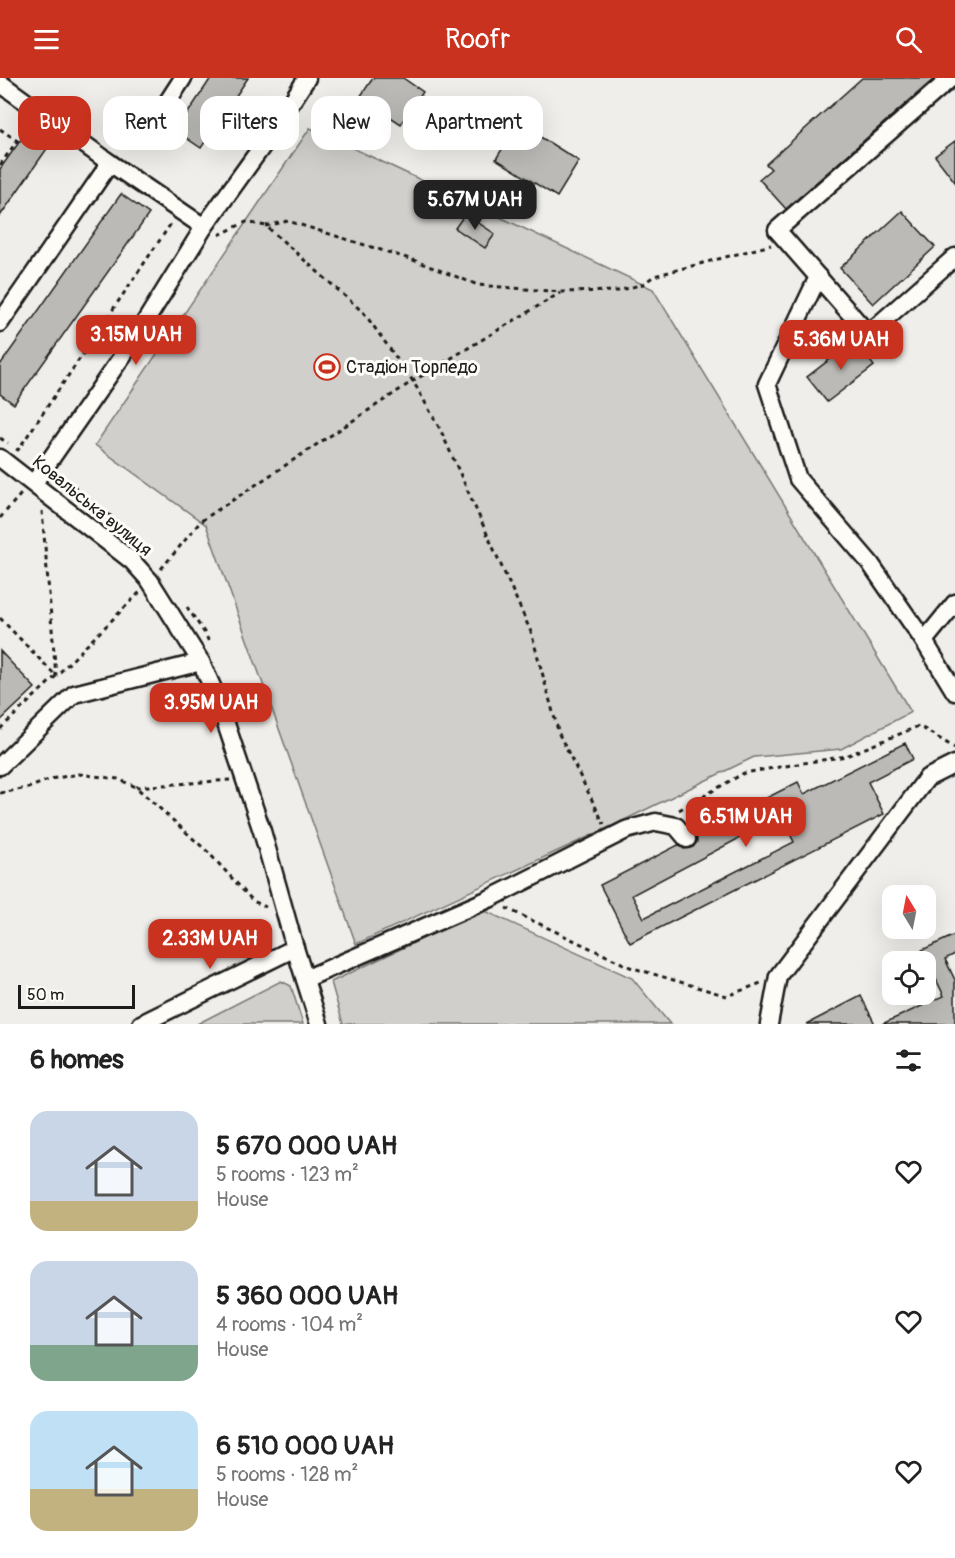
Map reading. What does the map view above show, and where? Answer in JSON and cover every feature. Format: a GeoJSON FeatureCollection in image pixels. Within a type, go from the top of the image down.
{"type":"FeatureCollection","features":[{"type":"Feature","properties":{"kind":"street"},"geometry":{"type":"LineString","coordinates":[[171,96],[183,78]]}},
{"type":"Feature","properties":{"kind":"street"},"geometry":{"type":"LineString","coordinates":[[27,489],[137,335],[204,226],[271,134],[307,78]]}},
{"type":"Feature","properties":{"kind":"street"},"geometry":{"type":"LineString","coordinates":[[951,78],[777,230],[868,334],[955,257]]}},
{"type":"Feature","properties":{"kind":"street"},"geometry":{"type":"LineString","coordinates":[[0,83],[110,163],[204,226]]}},
{"type":"Feature","properties":{"kind":"street"},"geometry":{"type":"LineString","coordinates":[[0,323],[110,163]]}},
{"type":"Feature","properties":{"kind":"street"},"geometry":{"type":"LineString","coordinates":[[818,277],[767,384],[798,479],[870,563],[924,641],[955,692]]}},
{"type":"Feature","properties":{"kind":"street","name":"Ковальська вулиця"},"geometry":{"type":"LineString","coordinates":[[0,458],[27,489],[132,561],[150,581],[201,662],[218,700],[262,831],[319,1024]]}},
{"type":"Feature","properties":{"kind":"street"},"geometry":{"type":"LineString","coordinates":[[924,641],[955,603]]}},
{"type":"Feature","properties":{"kind":"street"},"geometry":{"type":"LineString","coordinates":[[0,766],[74,694],[201,662]]}},
{"type":"Feature","properties":{"kind":"street"},"geometry":{"type":"LineString","coordinates":[[769,1024],[778,976],[927,778],[955,764]]}},
{"type":"Feature","properties":{"kind":"street"},"geometry":{"type":"LineString","coordinates":[[304,979],[489,899],[626,830],[656,822],[676,826],[687,839]]}},
{"type":"Feature","properties":{"kind":"street"},"geometry":{"type":"LineString","coordinates":[[141,1024],[295,948]]}},
{"type":"Feature","properties":{"kind":"path"},"geometry":{"type":"LineString","coordinates":[[0,129],[18,141],[0,165]]}},
{"type":"Feature","properties":{"kind":"path"},"geometry":{"type":"LineString","coordinates":[[0,438],[18,450],[179,210]]}},
{"type":"Feature","properties":{"kind":"path"},"geometry":{"type":"LineString","coordinates":[[219,235],[246,222],[266,226],[288,222],[413,260],[478,285],[562,292],[618,291],[643,284],[654,276],[787,240]]}},
{"type":"Feature","properties":{"kind":"path"},"geometry":{"type":"LineString","coordinates":[[266,226],[364,313],[413,381],[440,429],[526,622],[559,734],[611,838]]}},
{"type":"Feature","properties":{"kind":"path"},"geometry":{"type":"LineString","coordinates":[[161,569],[201,521],[413,381],[562,292]]}},
{"type":"Feature","properties":{"kind":"path"},"geometry":{"type":"LineString","coordinates":[[14,489],[27,489]]}},
{"type":"Feature","properties":{"kind":"path"},"geometry":{"type":"LineString","coordinates":[[27,489],[28,500]]}},
{"type":"Feature","properties":{"kind":"path"},"geometry":{"type":"LineString","coordinates":[[0,518],[27,489]]}},
{"type":"Feature","properties":{"kind":"path"},"geometry":{"type":"LineString","coordinates":[[35,505],[42,510],[56,676]]}},
{"type":"Feature","properties":{"kind":"path"},"geometry":{"type":"LineString","coordinates":[[0,729],[141,591]]}},
{"type":"Feature","properties":{"kind":"path"},"geometry":{"type":"LineString","coordinates":[[0,618],[56,676]]}},
{"type":"Feature","properties":{"kind":"path"},"geometry":{"type":"LineString","coordinates":[[656,822],[744,773],[846,756],[919,726],[955,748]]}},
{"type":"Feature","properties":{"kind":"path"},"geometry":{"type":"LineString","coordinates":[[0,793],[79,774],[118,779],[136,787],[208,852],[253,901],[287,917]]}},
{"type":"Feature","properties":{"kind":"path"},"geometry":{"type":"LineString","coordinates":[[136,787],[245,779]]}},
{"type":"Feature","properties":{"kind":"path"},"geometry":{"type":"LineString","coordinates":[[489,899],[630,967],[727,996],[778,976]]}},
{"type":"Feature","properties":{"kind":"shaded area"},"geometry":{"type":"Polygon","coordinates":[[[310,128],[311,150],[357,150],[653,289],[911,712],[841,749],[754,757],[614,825],[356,944],[206,525],[95,445],[295,150],[299,150],[299,144],[310,128]]]}},
{"type":"Feature","properties":{"kind":"shaded area"},"geometry":{"type":"Polygon","coordinates":[[[483,910],[632,978],[670,1024],[343,1024],[331,982],[483,910]]]}},
{"type":"Feature","properties":{"kind":"shaded area"},"geometry":{"type":"Polygon","coordinates":[[[281,981],[291,986],[303,1024],[197,1024],[281,981]]]}},
{"type":"Feature","properties":{"kind":"building"},"geometry":{"type":"Polygon","coordinates":[[[211,78],[248,78],[236,96],[200,96],[200,147],[188,139],[188,113],[211,78]]]}},
{"type":"Feature","properties":{"kind":"building"},"geometry":{"type":"Polygon","coordinates":[[[373,78],[403,78],[423,92],[420,96],[403,96],[401,124],[391,117],[391,96],[361,96],[373,78]]]}},
{"type":"Feature","properties":{"kind":"building"},"geometry":{"type":"Polygon","coordinates":[[[862,78],[935,78],[786,209],[759,179],[771,169],[766,164],[862,78]]]}},
{"type":"Feature","properties":{"kind":"building"},"geometry":{"type":"Polygon","coordinates":[[[543,139],[579,161],[557,197],[496,159],[502,150],[543,150],[543,139]]]}},
{"type":"Feature","properties":{"kind":"building"},"geometry":{"type":"Polygon","coordinates":[[[955,141],[955,182],[935,156],[955,141]]]}},
{"type":"Feature","properties":{"kind":"building"},"geometry":{"type":"Polygon","coordinates":[[[18,144],[18,150],[46,150],[0,216],[0,169],[18,144]]]}},
{"type":"Feature","properties":{"kind":"building"},"geometry":{"type":"Polygon","coordinates":[[[121,194],[149,214],[14,404],[0,394],[0,365],[121,194]]]}},
{"type":"Feature","properties":{"kind":"building"},"geometry":{"type":"Polygon","coordinates":[[[902,211],[935,247],[873,304],[840,268],[902,211]]]}},
{"type":"Feature","properties":{"kind":"building"},"geometry":{"type":"Polygon","coordinates":[[[465,214],[495,234],[485,248],[455,228],[465,214]]]}},
{"type":"Feature","properties":{"kind":"building"},"geometry":{"type":"Polygon","coordinates":[[[855,340],[874,366],[827,402],[807,377],[855,340]]]}},
{"type":"Feature","properties":{"kind":"building"},"geometry":{"type":"Polygon","coordinates":[[[0,651],[35,688],[0,721],[0,651]]]}},
{"type":"Feature","properties":{"kind":"building"},"geometry":{"type":"Polygon","coordinates":[[[905,743],[913,759],[868,782],[884,814],[630,943],[600,885],[678,845],[684,849],[693,847],[697,842],[696,834],[798,782],[804,794],[905,743]],[[781,816],[632,895],[644,918],[794,842],[781,816]]]}},
{"type":"Feature","properties":{"kind":"building"},"geometry":{"type":"Polygon","coordinates":[[[955,935],[955,954],[945,959],[955,980],[955,1024],[882,1024],[924,1005],[936,1005],[936,1000],[944,996],[936,979],[936,951],[922,950],[955,935]]]}},
{"type":"Feature","properties":{"kind":"building"},"geometry":{"type":"Polygon","coordinates":[[[861,996],[875,1024],[807,1024],[861,996]]]}},
{"type":"Feature","properties":{"kind":"place","name":"Стадіон Торпедо"},"geometry":{"type":"Point","coordinates":[327,367]}}]}
